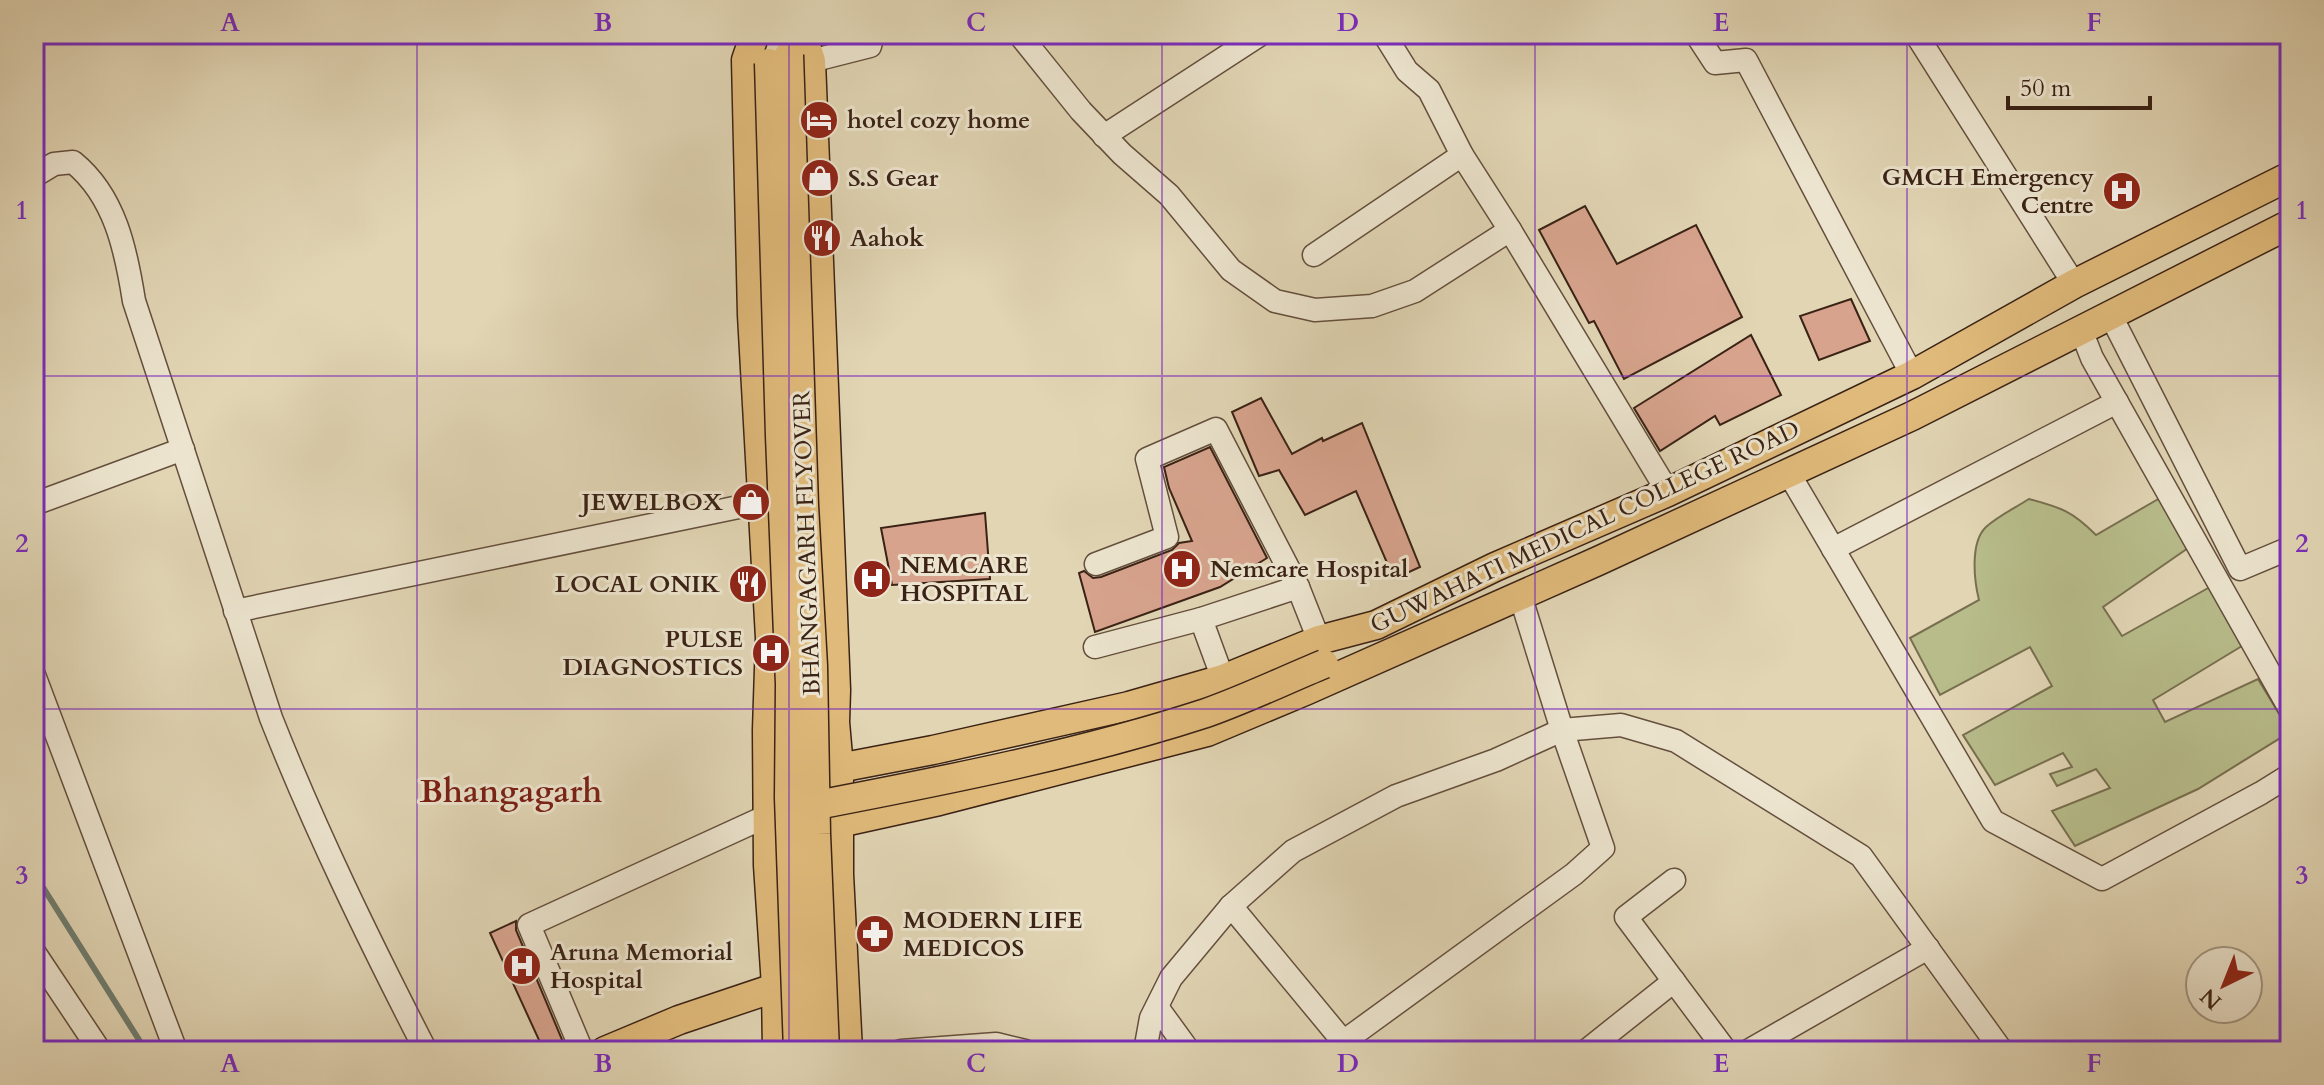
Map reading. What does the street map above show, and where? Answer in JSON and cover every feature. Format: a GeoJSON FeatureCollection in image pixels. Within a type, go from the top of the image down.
{"type":"FeatureCollection","features":[{"type":"Feature","properties":{"kind":"main road"},"geometry":{"type":"LineString","coordinates":[[755,34],[746,60],[752,315],[770,638],[767,816],[777,1051]]}},
{"type":"Feature","properties":{"kind":"main road","name":"BHANGAGARH FLYOVER"},"geometry":{"type":"LineString","coordinates":[[768,34],[792,49]]}},
{"type":"Feature","properties":{"kind":"main road"},"geometry":{"type":"LineString","coordinates":[[792,49],[839,768],[839,874],[848,1051]]}},
{"type":"Feature","properties":{"kind":"main road","name":"BHANGAGARH FLYOVER"},"geometry":{"type":"LineString","coordinates":[[792,49],[804,505],[813,666],[825,1051]]}},
{"type":"Feature","properties":{"kind":"main road","name":"BHANGAGARH FLYOVER"},"geometry":{"type":"LineString","coordinates":[[792,49],[780,436],[790,684],[789,798],[798,1051]]}},
{"type":"Feature","properties":{"kind":"main road","name":"GUWAHATI MEDICAL COLLEGE ROAD"},"geometry":{"type":"LineString","coordinates":[[839,768],[1129,706],[1321,652],[1495,567],[1668,492],[1912,375],[2074,284],[2290,176]]}},
{"type":"Feature","properties":{"kind":"main road","name":"GUWAHATI MEDICAL COLLEGE ROAD"},"geometry":{"type":"LineString","coordinates":[[839,823],[939,801],[1207,732],[1389,654],[1912,416],[2290,224]]}},
{"type":"Feature","properties":{"kind":"main road"},"geometry":{"type":"LineString","coordinates":[[1359,650],[1376,625]]}},
{"type":"Feature","properties":{"kind":"main road"},"geometry":{"type":"LineString","coordinates":[[817,805],[940,781],[1208,712],[1321,652],[1359,650],[1389,654]]}},
{"type":"Feature","properties":{"kind":"main road"},"geometry":{"type":"LineString","coordinates":[[768,720],[835,714]]}},
{"type":"Feature","properties":{"kind":"main road"},"geometry":{"type":"LineString","coordinates":[[605,1051],[679,1020],[844,979]]}},
{"type":"Feature","properties":{"kind":"main road"},"geometry":{"type":"LineString","coordinates":[[641,1051],[775,995]]}},
{"type":"Feature","properties":{"kind":"street"},"geometry":{"type":"LineString","coordinates":[[792,49],[870,46],[873,34]]}},
{"type":"Feature","properties":{"kind":"street"},"geometry":{"type":"LineString","coordinates":[[1019,34],[1081,111],[1169,195],[1231,270],[1275,301],[1315,310],[1372,306],[1415,291],[1510,230]]}},
{"type":"Feature","properties":{"kind":"street"},"geometry":{"type":"LineString","coordinates":[[1104,136],[1261,34]]}},
{"type":"Feature","properties":{"kind":"street"},"geometry":{"type":"LineString","coordinates":[[1384,34],[1407,71],[1429,90],[1462,155],[1668,492]]}},
{"type":"Feature","properties":{"kind":"street"},"geometry":{"type":"LineString","coordinates":[[1696,34],[1715,63],[1746,60],[1912,375]]}},
{"type":"Feature","properties":{"kind":"street"},"geometry":{"type":"LineString","coordinates":[[1916,34],[2074,284]]}},
{"type":"Feature","properties":{"kind":"street"},"geometry":{"type":"LineString","coordinates":[[1314,255],[1462,155]]}},
{"type":"Feature","properties":{"kind":"street"},"geometry":{"type":"LineString","coordinates":[[34,176],[54,164],[73,162],[88,174],[110,209],[128,264],[134,301],[271,718],[297,784],[426,1051]]}},
{"type":"Feature","properties":{"kind":"street"},"geometry":{"type":"LineString","coordinates":[[2111,316],[2240,569],[2290,548]]}},
{"type":"Feature","properties":{"kind":"street"},"geometry":{"type":"LineString","coordinates":[[2081,330],[2092,358],[2290,709]]}},
{"type":"Feature","properties":{"kind":"street"},"geometry":{"type":"LineString","coordinates":[[1833,549],[2117,402]]}},
{"type":"Feature","properties":{"kind":"street"},"geometry":{"type":"LineString","coordinates":[[1096,564],[1167,537],[1147,459],[1216,429],[1298,587],[1321,652]]}},
{"type":"Feature","properties":{"kind":"street"},"geometry":{"type":"LineString","coordinates":[[34,504],[183,449]]}},
{"type":"Feature","properties":{"kind":"street"},"geometry":{"type":"LineString","coordinates":[[1788,472],[1993,821],[2102,879],[2290,775]]}},
{"type":"Feature","properties":{"kind":"street"},"geometry":{"type":"LineString","coordinates":[[235,611],[763,502]]}},
{"type":"Feature","properties":{"kind":"street"},"geometry":{"type":"LineString","coordinates":[[1095,647],[1201,619],[1298,587]]}},
{"type":"Feature","properties":{"kind":"street"},"geometry":{"type":"LineString","coordinates":[[1231,906],[1347,1046],[1574,874],[1603,848],[1520,595]]}},
{"type":"Feature","properties":{"kind":"street"},"geometry":{"type":"LineString","coordinates":[[1201,619],[1223,679]]}},
{"type":"Feature","properties":{"kind":"street"},"geometry":{"type":"LineString","coordinates":[[34,675],[176,1051]]}},
{"type":"Feature","properties":{"kind":"street"},"geometry":{"type":"LineString","coordinates":[[1145,1051],[1151,1018],[1171,978],[1231,906],[1293,851],[1396,796],[1496,760],[1562,730],[1621,725],[1676,741],[1861,856],[2002,1051]]}},
{"type":"Feature","properties":{"kind":"street"},"geometry":{"type":"LineString","coordinates":[[582,1051],[529,925],[767,816]]}},
{"type":"Feature","properties":{"kind":"street"},"geometry":{"type":"LineString","coordinates":[[1674,880],[1626,917],[1726,1051]]}},
{"type":"Feature","properties":{"kind":"street"},"geometry":{"type":"LineString","coordinates":[[1748,1051],[1928,948]]}},
{"type":"Feature","properties":{"kind":"street"},"geometry":{"type":"LineString","coordinates":[[34,952],[100,1051]]}},
{"type":"Feature","properties":{"kind":"street"},"geometry":{"type":"LineString","coordinates":[[1586,1051],[1674,981]]}},
{"type":"Feature","properties":{"kind":"street"},"geometry":{"type":"LineString","coordinates":[[1157,1007],[1189,1051]]}},
{"type":"Feature","properties":{"kind":"street"},"geometry":{"type":"LineString","coordinates":[[901,1051],[996,1044],[1025,1051]]}},
{"type":"Feature","properties":{"kind":"green space"},"geometry":{"type":"Polygon","coordinates":[[[2160,498],[2191,546],[2103,607],[2122,636],[2210,587],[2242,646],[2153,700],[2165,722],[2258,679],[2290,732],[2198,789],[2075,846],[2052,811],[2110,788],[2096,769],[2057,786],[2050,774],[2072,767],[2063,753],[1995,785],[1963,735],[2052,686],[2030,647],[1940,695],[1910,638],[1979,600],[1975,562],[1977,542],[1986,527],[2029,499],[2066,511],[2096,535],[2160,498]]]}},
{"type":"Feature","properties":{"kind":"building"},"geometry":{"type":"Polygon","coordinates":[[[1585,206],[1617,264],[1696,225],[1742,317],[1624,379],[1594,321],[1589,323],[1539,230],[1585,206]]]}},
{"type":"Feature","properties":{"kind":"building"},"geometry":{"type":"Polygon","coordinates":[[[1851,299],[1870,341],[1819,360],[1800,316],[1851,299]]]}},
{"type":"Feature","properties":{"kind":"building"},"geometry":{"type":"Polygon","coordinates":[[[1751,335],[1781,395],[1720,425],[1715,416],[1660,451],[1634,408],[1751,335]]]}},
{"type":"Feature","properties":{"kind":"building"},"geometry":{"type":"Polygon","coordinates":[[[1261,398],[1292,454],[1322,438],[1323,441],[1362,423],[1420,567],[1394,579],[1356,491],[1305,515],[1279,470],[1259,476],[1232,412],[1261,398]]]}},
{"type":"Feature","properties":{"kind":"building"},"geometry":{"type":"Polygon","coordinates":[[[1210,447],[1267,558],[1220,587],[1095,632],[1079,573],[1084,571],[1093,578],[1101,577],[1172,550],[1179,543],[1192,541],[1169,488],[1164,467],[1210,447]]]}},
{"type":"Feature","properties":{"kind":"building"},"geometry":{"type":"Polygon","coordinates":[[[985,513],[990,579],[892,585],[881,528],[985,513]]]}},
{"type":"Feature","properties":{"kind":"building"},"geometry":{"type":"Polygon","coordinates":[[[516,921],[516,930],[563,1042],[544,1051],[490,933],[516,921]]]}},
{"type":"Feature","properties":{"kind":"waterway"},"geometry":{"type":"LineString","coordinates":[[34,873],[146,1051]]}},
{"type":"Feature","properties":{"kind":"place","name":"hotel cozy home"},"geometry":{"type":"Point","coordinates":[819,120]}},
{"type":"Feature","properties":{"kind":"place","name":"S.S Gear"},"geometry":{"type":"Point","coordinates":[820,178]}},
{"type":"Feature","properties":{"kind":"place","name":"GMCH Emergency Centre"},"geometry":{"type":"Point","coordinates":[2122,191]}},
{"type":"Feature","properties":{"kind":"place","name":"Aahok"},"geometry":{"type":"Point","coordinates":[822,238]}},
{"type":"Feature","properties":{"kind":"place","name":"JEWELBOX"},"geometry":{"type":"Point","coordinates":[751,502]}},
{"type":"Feature","properties":{"kind":"place","name":"Nemcare Hospital"},"geometry":{"type":"Point","coordinates":[1182,569]}},
{"type":"Feature","properties":{"kind":"place","name":"NEMCARE HOSPITAL"},"geometry":{"type":"Point","coordinates":[872,579]}},
{"type":"Feature","properties":{"kind":"place","name":"LOCAL ONIK"},"geometry":{"type":"Point","coordinates":[748,584]}},
{"type":"Feature","properties":{"kind":"place","name":"PULSE DIAGNOSTICS"},"geometry":{"type":"Point","coordinates":[771,653]}},
{"type":"Feature","properties":{"kind":"place","name":"MODERN LIFE MEDICOS"},"geometry":{"type":"Point","coordinates":[875,934]}},
{"type":"Feature","properties":{"kind":"place","name":"Aruna Memorial Hospital"},"geometry":{"type":"Point","coordinates":[522,966]}},
{"type":"Feature","properties":{"kind":"district","name":"Bhangagarh"},"geometry":{"type":"Point","coordinates":[511,792]}}]}
